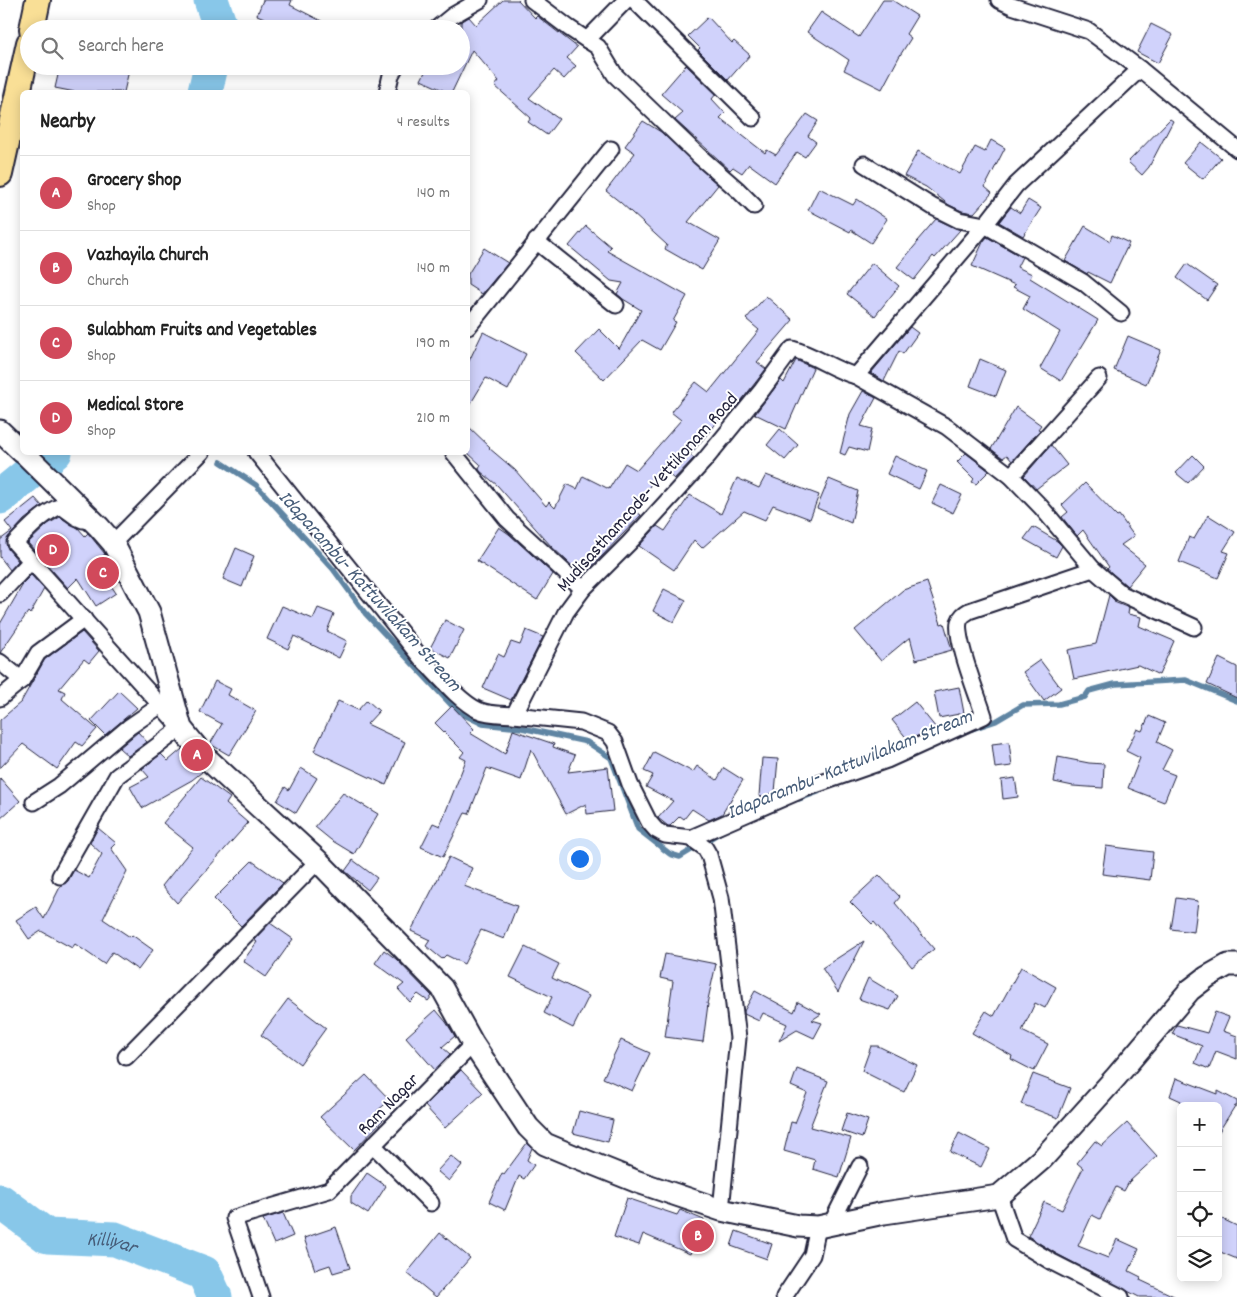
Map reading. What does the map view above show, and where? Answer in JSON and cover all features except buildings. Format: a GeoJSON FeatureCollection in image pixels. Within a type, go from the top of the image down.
{"type":"FeatureCollection","features":[{"type":"Feature","properties":{"kind":"main road"},"geometry":{"type":"LineString","coordinates":[[34,20],[38,0]]}},
{"type":"Feature","properties":{"kind":"main road"},"geometry":{"type":"LineString","coordinates":[[0,174],[22,75]]}},
{"type":"Feature","properties":{"kind":"street"},"geometry":{"type":"LineString","coordinates":[[447,20],[480,0]]}},
{"type":"Feature","properties":{"kind":"street"},"geometry":{"type":"LineString","coordinates":[[532,0],[598,47],[616,75],[699,156],[754,206]]}},
{"type":"Feature","properties":{"kind":"street"},"geometry":{"type":"LineString","coordinates":[[587,40],[626,0]]}},
{"type":"Feature","properties":{"kind":"street"},"geometry":{"type":"LineString","coordinates":[[634,0],[753,118]]}},
{"type":"Feature","properties":{"kind":"street"},"geometry":{"type":"LineString","coordinates":[[1006,3],[1089,31],[1140,69],[1237,149]]}},
{"type":"Feature","properties":{"kind":"street"},"geometry":{"type":"LineString","coordinates":[[1140,69],[1016,185],[985,225],[856,376],[947,427],[1011,476],[1041,508],[1093,570],[1122,594],[1194,627]]}},
{"type":"Feature","properties":{"kind":"street"},"geometry":{"type":"LineString","coordinates":[[387,90],[391,75]]}},
{"type":"Feature","properties":{"kind":"street"},"geometry":{"type":"LineString","coordinates":[[470,324],[611,149]]}},
{"type":"Feature","properties":{"kind":"street"},"geometry":{"type":"LineString","coordinates":[[864,164],[959,220],[985,225],[1083,282],[1121,313]]}},
{"type":"Feature","properties":{"kind":"street"},"geometry":{"type":"LineString","coordinates":[[536,241],[616,304]]}},
{"type":"Feature","properties":{"kind":"street","name":"Mudisasthamcode- Vettikonam Road"},"geometry":{"type":"LineString","coordinates":[[514,715],[566,612],[583,589],[629,543],[704,461],[762,390],[792,349],[801,351],[842,372],[856,376]]}},
{"type":"Feature","properties":{"kind":"street"},"geometry":{"type":"LineString","coordinates":[[1011,476],[1099,378]]}},
{"type":"Feature","properties":{"kind":"street"},"geometry":{"type":"LineString","coordinates":[[25,455],[113,543],[149,612],[182,728]]}},
{"type":"Feature","properties":{"kind":"street"},"geometry":{"type":"LineString","coordinates":[[113,543],[199,455]]}},
{"type":"Feature","properties":{"kind":"street"},"geometry":{"type":"LineString","coordinates":[[258,455],[422,659],[451,688],[477,710],[487,713],[581,722],[608,733],[615,742],[630,784],[649,822],[656,830],[665,835],[698,842],[735,818],[804,789],[888,760],[984,716],[959,638],[959,622],[962,615],[1093,570]]}},
{"type":"Feature","properties":{"kind":"street"},"geometry":{"type":"LineString","coordinates":[[455,455],[507,519],[583,589]]}},
{"type":"Feature","properties":{"kind":"street"},"geometry":{"type":"LineString","coordinates":[[99,527],[76,517],[61,506],[52,509],[30,527],[15,543],[182,728],[202,754],[318,861],[442,988],[474,1044],[528,1128],[545,1144],[638,1182],[721,1210],[798,1226],[825,1226],[884,1213],[999,1196],[1043,1158],[1116,1077],[1190,990],[1206,977],[1228,966],[1237,965]]}},
{"type":"Feature","properties":{"kind":"street"},"geometry":{"type":"LineString","coordinates":[[0,594],[31,561]]}},
{"type":"Feature","properties":{"kind":"street"},"geometry":{"type":"LineString","coordinates":[[0,698],[22,680],[38,653],[84,619]]}},
{"type":"Feature","properties":{"kind":"street"},"geometry":{"type":"LineString","coordinates":[[0,662],[22,680]]}},
{"type":"Feature","properties":{"kind":"street"},"geometry":{"type":"LineString","coordinates":[[34,802],[59,786],[129,727],[161,705]]}},
{"type":"Feature","properties":{"kind":"street"},"geometry":{"type":"LineString","coordinates":[[60,876],[117,776],[182,728]]}},
{"type":"Feature","properties":{"kind":"street"},"geometry":{"type":"LineString","coordinates":[[698,842],[712,865],[722,898],[738,1038],[721,1210]]}},
{"type":"Feature","properties":{"kind":"street"},"geometry":{"type":"LineString","coordinates":[[126,1058],[318,861]]}},
{"type":"Feature","properties":{"kind":"street","name":"Ram Nagar"},"geometry":{"type":"LineString","coordinates":[[261,1297],[234,1218],[329,1190],[474,1044]]}},
{"type":"Feature","properties":{"kind":"street"},"geometry":{"type":"LineString","coordinates":[[373,1145],[431,1203]]}},
{"type":"Feature","properties":{"kind":"street"},"geometry":{"type":"LineString","coordinates":[[784,1297],[812,1255],[825,1226],[860,1166]]}},
{"type":"Feature","properties":{"kind":"street"},"geometry":{"type":"LineString","coordinates":[[999,1196],[1014,1239],[1052,1262],[1121,1297]]}},
{"type":"Feature","properties":{"kind":"waterway","name":"Killiyar"},"geometry":{"type":"LineString","coordinates":[[211,0],[218,20]]}},
{"type":"Feature","properties":{"kind":"waterway","name":"Killiyar"},"geometry":{"type":"LineString","coordinates":[[205,90],[209,75]]}},
{"type":"Feature","properties":{"kind":"waterway","name":"Killiyar"},"geometry":{"type":"LineString","coordinates":[[0,497],[51,455]]}},
{"type":"Feature","properties":{"kind":"waterway","name":"Idaparambu- Kattuvilakam Stream"},"geometry":{"type":"LineString","coordinates":[[221,462],[256,485],[333,569],[365,613],[458,712],[483,724],[522,728],[587,742],[611,758],[638,829],[670,854],[680,857],[721,832]]}},
{"type":"Feature","properties":{"kind":"waterway","name":"Idaparambu- Kattuvilakam Stream"},"geometry":{"type":"LineString","coordinates":[[972,729],[996,721],[1023,705],[1059,704],[1085,697],[1089,691],[1115,684],[1186,680],[1237,701]]}},
{"type":"Feature","properties":{"kind":"waterway","name":"Idaparambu- Kattuvilakam Stream"},"geometry":{"type":"LineString","coordinates":[[799,799],[818,792]]}},
{"type":"Feature","properties":{"kind":"waterway","name":"Killiyar"},"geometry":{"type":"LineString","coordinates":[[0,1201],[47,1236],[115,1239],[204,1273],[215,1297]]}},
{"type":"Feature","properties":{"kind":"place","name":"Medical Store"},"geometry":{"type":"Point","coordinates":[53,550]}},
{"type":"Feature","properties":{"kind":"place","name":"Sulabham Fruits and Vegetables"},"geometry":{"type":"Point","coordinates":[103,573]}},
{"type":"Feature","properties":{"kind":"place","name":"Grocery Shop"},"geometry":{"type":"Point","coordinates":[197,755]}},
{"type":"Feature","properties":{"kind":"place","name":"Vazhayila Church"},"geometry":{"type":"Point","coordinates":[698,1236]}}]}
